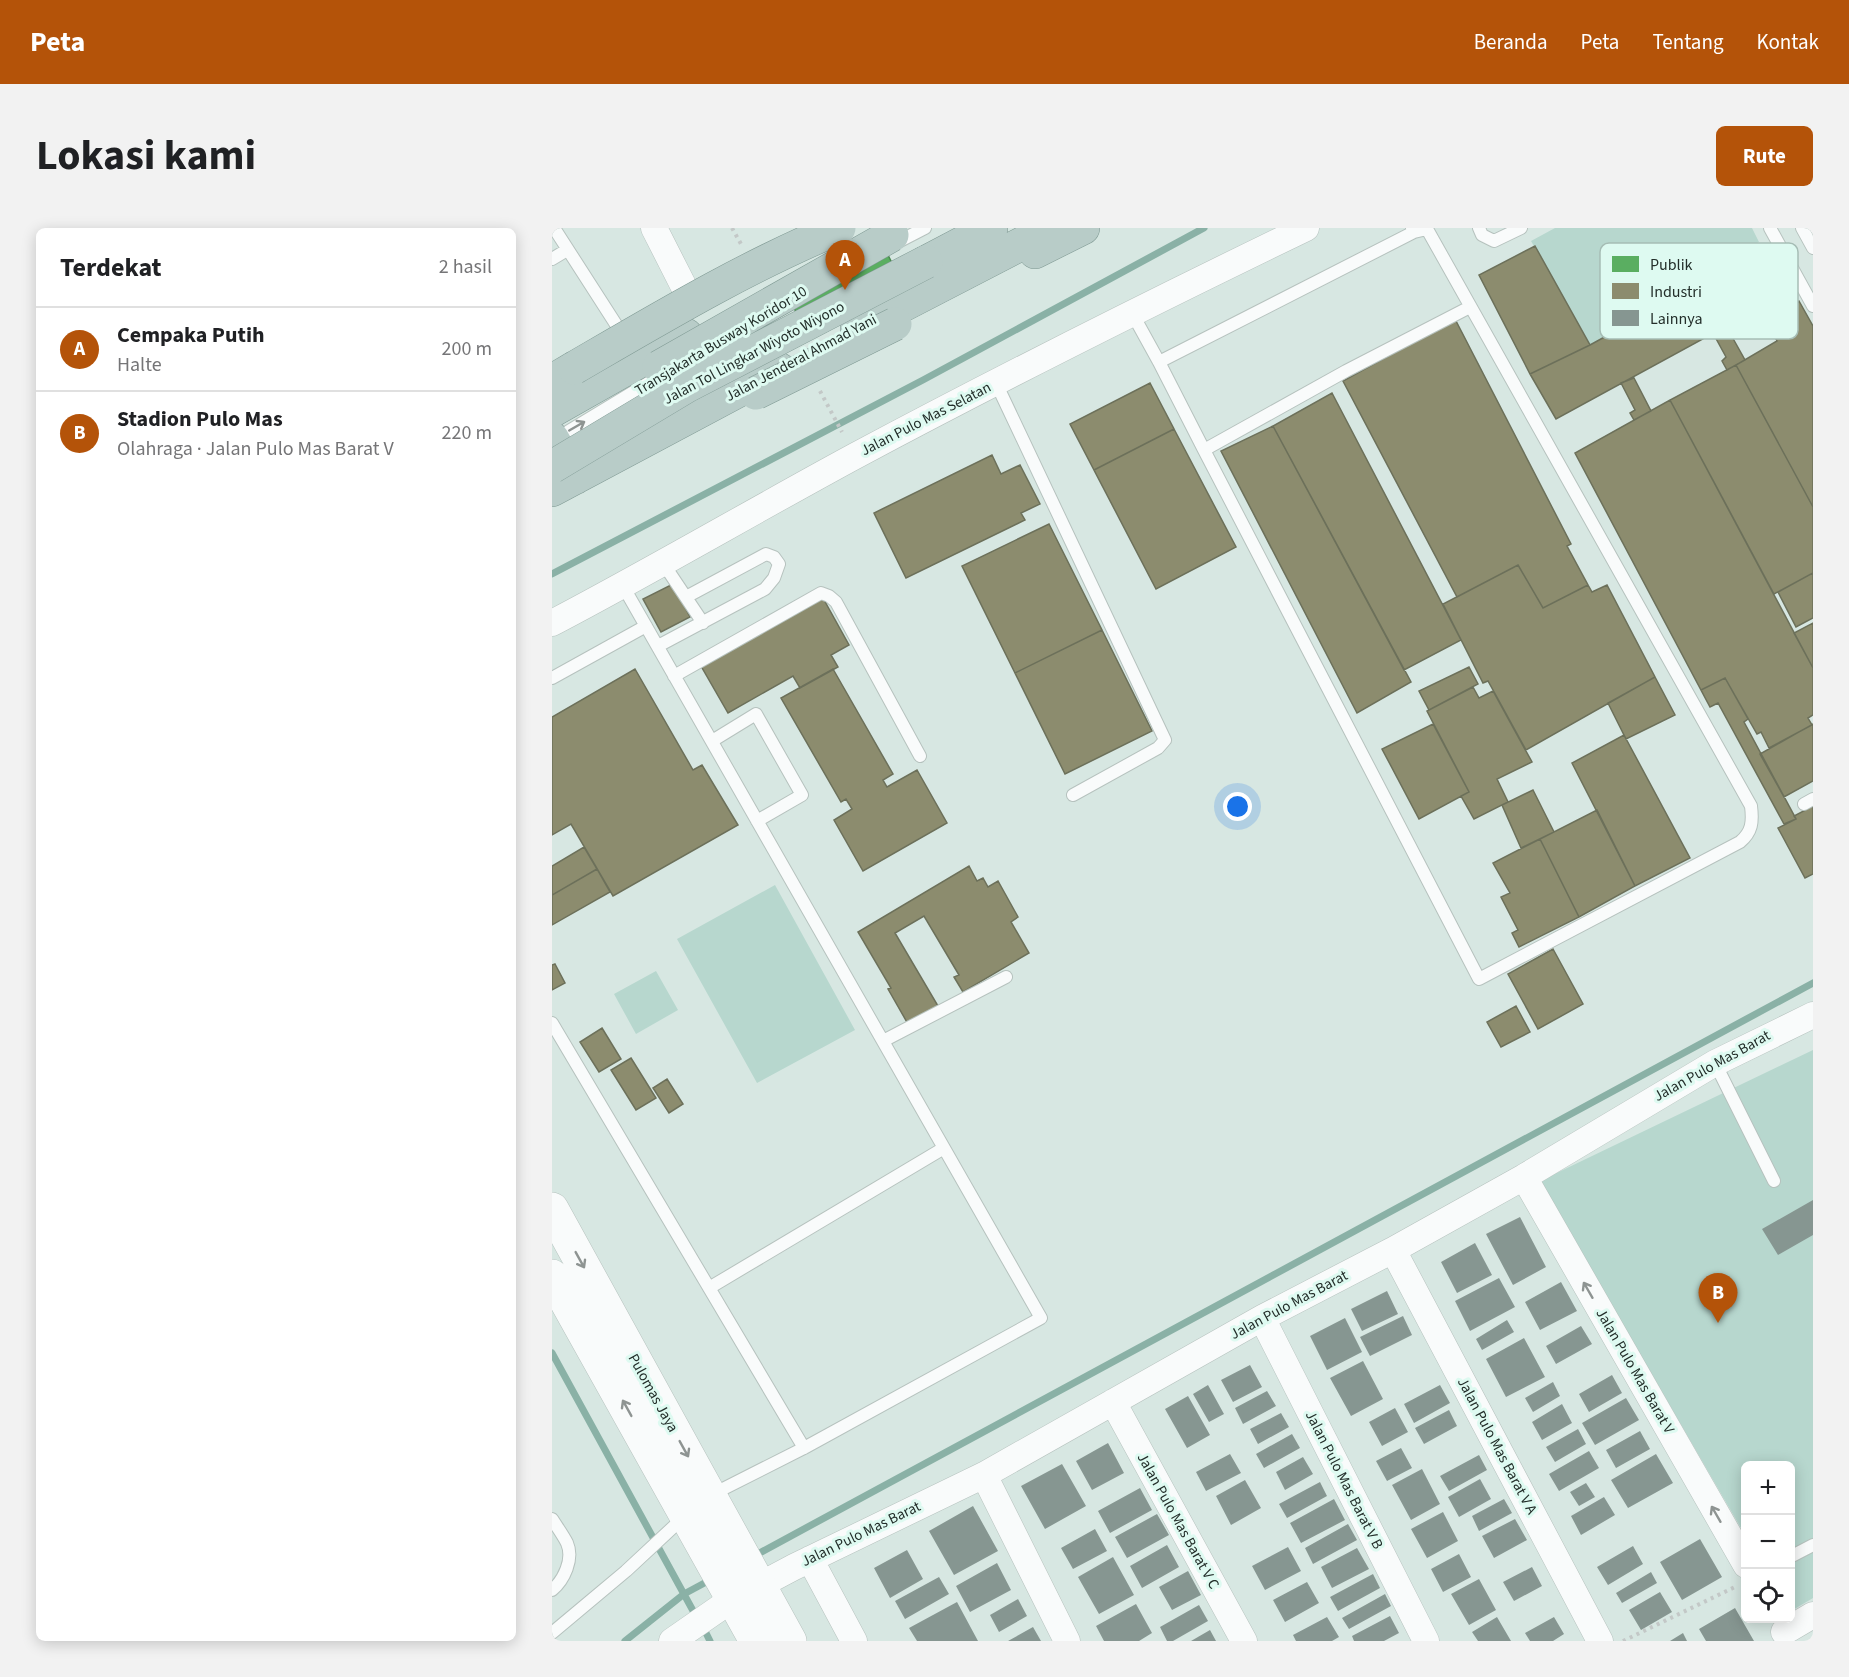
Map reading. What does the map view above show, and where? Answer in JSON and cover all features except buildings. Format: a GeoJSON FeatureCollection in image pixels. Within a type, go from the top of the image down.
{"type":"FeatureCollection","features":[{"type":"Feature","properties":{"kind":"highway"},"geometry":{"type":"LineString","coordinates":[[552,381],[719,285],[803,243],[839,228]]}},
{"type":"Feature","properties":{"kind":"highway"},"geometry":{"type":"LineString","coordinates":[[556,453],[759,295],[886,228]]}},
{"type":"Feature","properties":{"kind":"highway"},"geometry":{"type":"LineString","coordinates":[[556,453],[905,228]]}},
{"type":"Feature","properties":{"kind":"highway","name":"Jalan Tol Lingkar Wiyoto Wiyono"},"geometry":{"type":"LineString","coordinates":[[556,453],[991,228]]}},
{"type":"Feature","properties":{"kind":"highway"},"geometry":{"type":"LineString","coordinates":[[552,507],[756,393],[1070,230]]}},
{"type":"Feature","properties":{"kind":"highway","name":"Jalan Jenderal Ahmad Yani"},"geometry":{"type":"LineString","coordinates":[[556,453],[806,354],[1070,230]]}},
{"type":"Feature","properties":{"kind":"street"},"geometry":{"type":"LineString","coordinates":[[654,228],[686,289]]}},
{"type":"Feature","properties":{"kind":"street"},"geometry":{"type":"LineString","coordinates":[[552,363],[803,228]]}},
{"type":"Feature","properties":{"kind":"street","name":"Jalan Pulo Mas Selatan"},"geometry":{"type":"LineString","coordinates":[[552,623],[623,586],[857,455],[1132,313],[1306,228]]}},
{"type":"Feature","properties":{"kind":"street","name":"Jalan Pulo Mas Barat"},"geometry":{"type":"LineString","coordinates":[[676,1638],[746,1590],[984,1475],[1262,1318],[1393,1250],[1524,1177],[1715,1063],[1813,1015]]}},
{"type":"Feature","properties":{"kind":"street","name":"Jalan Pulo Mas Barat V"},"geometry":{"type":"LineString","coordinates":[[1524,1177],[1741,1556]]}},
{"type":"Feature","properties":{"kind":"street","name":"Pulomas Jaya"},"geometry":{"type":"LineString","coordinates":[[552,1209],[687,1515]]}},
{"type":"Feature","properties":{"kind":"street","name":"Jalan Pulo Mas Barat V A"},"geometry":{"type":"LineString","coordinates":[[1393,1250],[1600,1641]]}},
{"type":"Feature","properties":{"kind":"street","name":"Pulomas Jaya"},"geometry":{"type":"LineString","coordinates":[[552,1276],[687,1515],[719,1543],[746,1590]]}},
{"type":"Feature","properties":{"kind":"street","name":"Jalan Pulo Mas Barat V B"},"geometry":{"type":"LineString","coordinates":[[1262,1318],[1426,1641]]}},
{"type":"Feature","properties":{"kind":"street","name":"Jalan Pulo Mas Barat V C"},"geometry":{"type":"LineString","coordinates":[[1113,1402],[1244,1641]]}},
{"type":"Feature","properties":{"kind":"street"},"geometry":{"type":"LineString","coordinates":[[984,1475],[1067,1641]]}},
{"type":"Feature","properties":{"kind":"street"},"geometry":{"type":"LineString","coordinates":[[802,1563],[854,1641]]}},
{"type":"Feature","properties":{"kind":"street"},"geometry":{"type":"LineString","coordinates":[[746,1590],[756,1641]]}},
{"type":"Feature","properties":{"kind":"street"},"geometry":{"type":"LineString","coordinates":[[746,1590],[790,1641]]}},
{"type":"Feature","properties":{"kind":"street"},"geometry":{"type":"LineString","coordinates":[[1783,1630],[1813,1615]]}},
{"type":"Feature","properties":{"kind":"lane"},"geometry":{"type":"LineString","coordinates":[[554,228],[617,326]]}},
{"type":"Feature","properties":{"kind":"lane","name":"Transjakarta Busway Koridor 10"},"geometry":{"type":"LineString","coordinates":[[556,453],[788,299],[925,228]]}},
{"type":"Feature","properties":{"kind":"lane","name":"Transjakarta Busway Koridor 10"},"geometry":{"type":"LineString","coordinates":[[556,453],[729,374],[1003,228]]}},
{"type":"Feature","properties":{"kind":"lane"},"geometry":{"type":"LineString","coordinates":[[1479,228],[1482,235],[1494,241],[1521,228]]}},
{"type":"Feature","properties":{"kind":"lane"},"geometry":{"type":"LineString","coordinates":[[1770,228],[1778,243]]}},
{"type":"Feature","properties":{"kind":"lane"},"geometry":{"type":"LineString","coordinates":[[1802,228],[1813,248]]}},
{"type":"Feature","properties":{"kind":"lane"},"geometry":{"type":"LineString","coordinates":[[1132,313],[1479,979],[1746,837],[1751,828],[1751,806],[1427,229],[1413,230],[1159,362]]}},
{"type":"Feature","properties":{"kind":"lane"},"geometry":{"type":"LineString","coordinates":[[552,259],[567,250]]}},
{"type":"Feature","properties":{"kind":"lane"},"geometry":{"type":"LineString","coordinates":[[1798,279],[1813,306]]}},
{"type":"Feature","properties":{"kind":"lane"},"geometry":{"type":"LineString","coordinates":[[1204,450],[1346,371],[1470,307]]}},
{"type":"Feature","properties":{"kind":"lane"},"geometry":{"type":"LineString","coordinates":[[996,383],[1165,740],[1158,748],[1073,795]]}},
{"type":"Feature","properties":{"kind":"lane"},"geometry":{"type":"LineString","coordinates":[[658,646],[765,589],[774,578],[779,564],[774,557],[766,554],[686,597]]}},
{"type":"Feature","properties":{"kind":"lane"},"geometry":{"type":"LineString","coordinates":[[663,563],[703,623]]}},
{"type":"Feature","properties":{"kind":"lane"},"geometry":{"type":"LineString","coordinates":[[552,1633],[687,1515],[1041,1318],[623,586]]}},
{"type":"Feature","properties":{"kind":"lane"},"geometry":{"type":"LineString","coordinates":[[674,676],[821,593],[836,602],[920,756]]}},
{"type":"Feature","properties":{"kind":"lane"},"geometry":{"type":"LineString","coordinates":[[552,678],[646,626]]}},
{"type":"Feature","properties":{"kind":"lane"},"geometry":{"type":"LineString","coordinates":[[712,741],[756,714],[802,795],[757,821]]}},
{"type":"Feature","properties":{"kind":"lane"},"geometry":{"type":"LineString","coordinates":[[883,1041],[1006,977]]}},
{"type":"Feature","properties":{"kind":"lane"},"geometry":{"type":"LineString","coordinates":[[552,1023],[804,1448]]}},
{"type":"Feature","properties":{"kind":"lane"},"geometry":{"type":"LineString","coordinates":[[1715,1063],[1774,1181]]}},
{"type":"Feature","properties":{"kind":"lane"},"geometry":{"type":"LineString","coordinates":[[709,1288],[944,1148]]}},
{"type":"Feature","properties":{"kind":"lane"},"geometry":{"type":"LineString","coordinates":[[552,1519],[568,1546],[568,1562],[561,1582],[552,1590]]}},
{"type":"Feature","properties":{"kind":"lane"},"geometry":{"type":"LineString","coordinates":[[1795,1555],[1813,1545]]}},
{"type":"Feature","properties":{"kind":"path"},"geometry":{"type":"LineString","coordinates":[[1623,1641],[1741,1583]]}},
{"type":"Feature","properties":{"kind":"green space"},"geometry":{"type":"Polygon","coordinates":[[[1555,228],[1752,228],[1759,242],[1600,243],[1601,339],[1590,345],[1531,241],[1555,228]]]}},
{"type":"Feature","properties":{"kind":"green space"},"geometry":{"type":"Polygon","coordinates":[[[775,885],[855,1030],[757,1083],[677,939],[775,885]]]}},
{"type":"Feature","properties":{"kind":"green space"},"geometry":{"type":"Polygon","coordinates":[[[656,971],[678,1010],[636,1034],[614,994],[656,971]]]}},
{"type":"Feature","properties":{"kind":"green space"},"geometry":{"type":"Polygon","coordinates":[[[1813,1050],[1813,1598],[1795,1609],[1795,1461],[1741,1461],[1741,1528],[1540,1181],[1813,1050]]]}},
{"type":"Feature","properties":{"kind":"waterway"},"geometry":{"type":"LineString","coordinates":[[552,574],[923,380],[1204,228]]}},
{"type":"Feature","properties":{"kind":"waterway"},"geometry":{"type":"LineString","coordinates":[[754,1556],[1813,983]]}},
{"type":"Feature","properties":{"kind":"waterway"},"geometry":{"type":"LineString","coordinates":[[552,1353],[697,1618]]}},
{"type":"Feature","properties":{"kind":"waterway"},"geometry":{"type":"LineString","coordinates":[[625,1641],[684,1594],[710,1580]]}},
{"type":"Feature","properties":{"kind":"waterway"},"geometry":{"type":"LineString","coordinates":[[703,1627],[710,1641]]}},
{"type":"Feature","properties":{"kind":"place","name":"Cempaka Putih"},"geometry":{"type":"Point","coordinates":[845,290]}},
{"type":"Feature","properties":{"kind":"place","name":"Stadion Pulo Mas"},"geometry":{"type":"Point","coordinates":[1718,1323]}}]}
